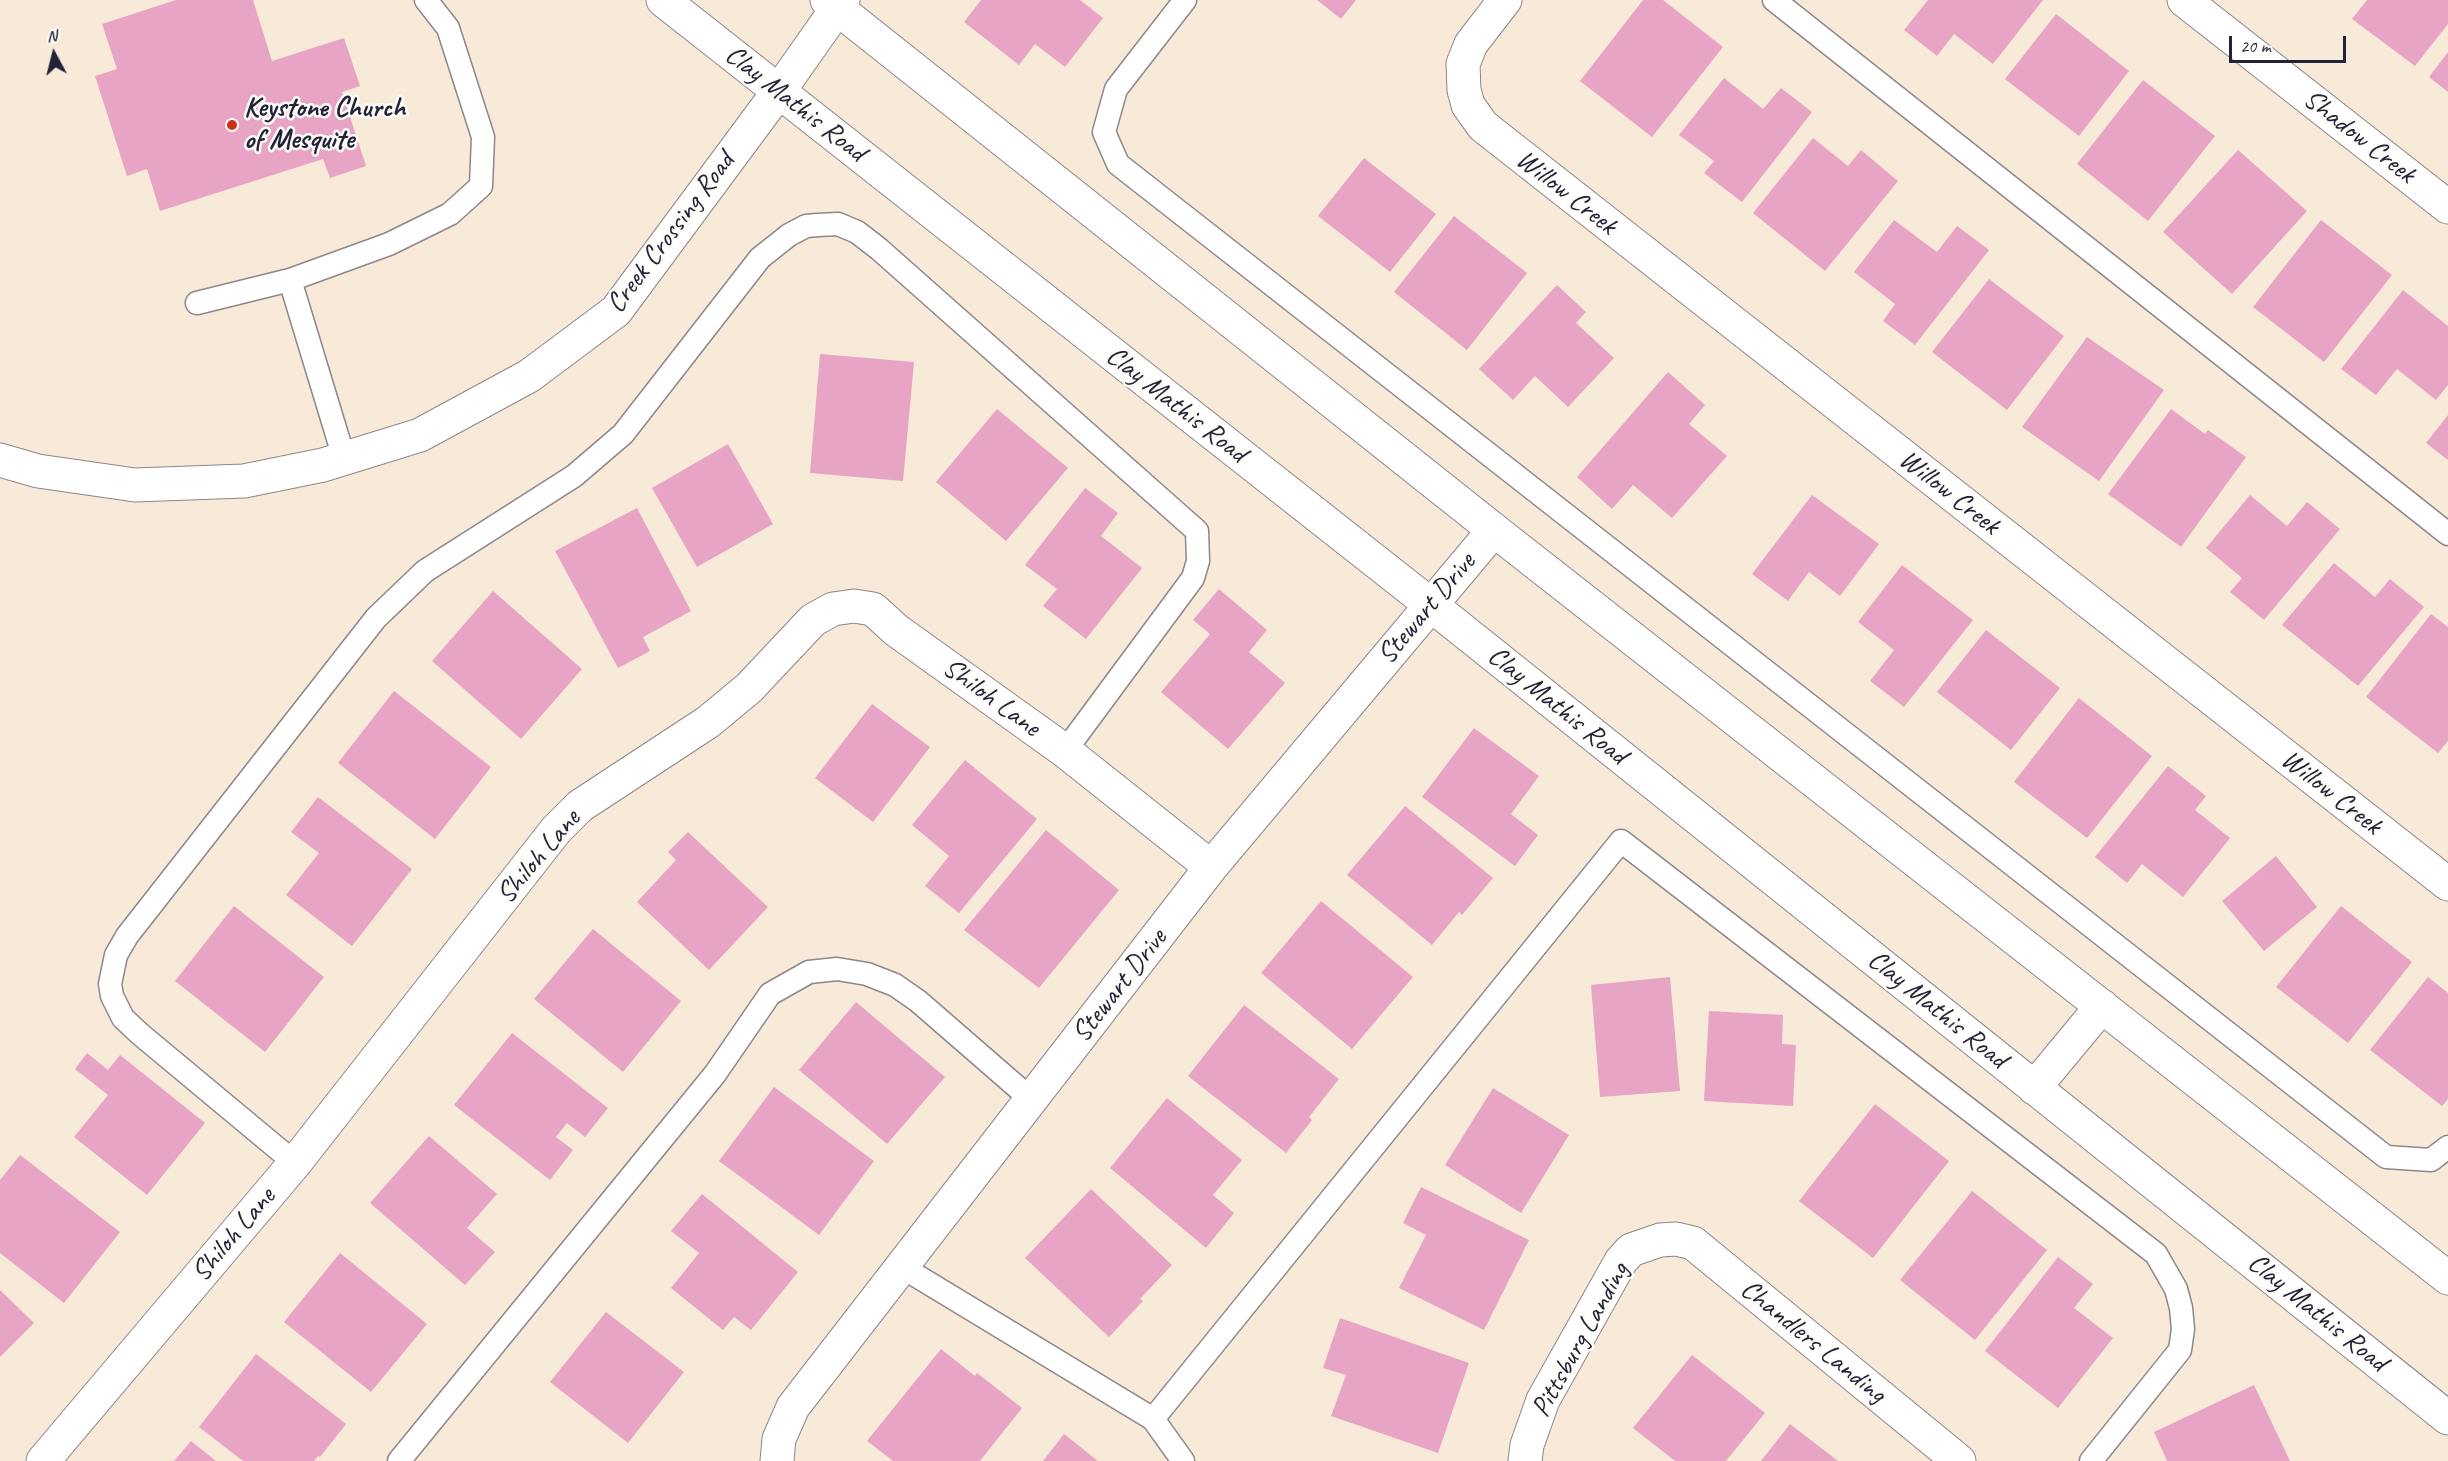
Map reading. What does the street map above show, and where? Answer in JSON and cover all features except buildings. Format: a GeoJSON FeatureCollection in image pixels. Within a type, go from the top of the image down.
{"type":"FeatureCollection","features":[{"type":"Feature","properties":{"kind":"street","name":"Clay Mathis Road"},"geometry":{"type":"LineString","coordinates":[[663,0],[1431,605],[2448,1418]]}},
{"type":"Feature","properties":{"kind":"street","name":"Willow Creek"},"geometry":{"type":"LineString","coordinates":[[1505,0],[1471,44],[1463,63],[1464,90],[1468,105],[1483,126],[2448,884]]}},
{"type":"Feature","properties":{"kind":"street","name":"Shadow Creek"},"geometry":{"type":"LineString","coordinates":[[2184,0],[2448,207]]}},
{"type":"Feature","properties":{"kind":"street","name":"Creek Crossing Road"},"geometry":{"type":"LineString","coordinates":[[0,460],[38,471],[135,485],[244,481],[323,465],[420,435],[440,425],[529,376],[616,311],[779,91],[836,3]]}},
{"type":"Feature","properties":{"kind":"street"},"geometry":{"type":"LineString","coordinates":[[836,3],[1494,530],[2448,1278]]}},
{"type":"Feature","properties":{"kind":"street","name":"Stewart Drive"},"geometry":{"type":"LineString","coordinates":[[777,1461],[779,1439],[793,1407],[1211,867],[1494,530]]}},
{"type":"Feature","properties":{"kind":"street","name":"Shiloh Lane"},"geometry":{"type":"LineString","coordinates":[[43,1461],[295,1163],[556,830],[580,806],[708,722],[749,688],[813,621],[833,609],[855,606],[873,609],[896,630],[1065,752],[1211,867]]}},
{"type":"Feature","properties":{"kind":"street"},"geometry":{"type":"LineString","coordinates":[[2034,1088],[2102,1006]]}},
{"type":"Feature","properties":{"kind":"street","name":"Chandlers Landing"},"geometry":{"type":"LineString","coordinates":[[1660,1240],[1676,1239],[1693,1243],[1959,1461]]}},
{"type":"Feature","properties":{"kind":"street","name":"Pittsburg Landing"},"geometry":{"type":"LineString","coordinates":[[1525,1461],[1527,1445],[1543,1400],[1608,1280],[1631,1250],[1660,1240]]}},
{"type":"Feature","properties":{"kind":"lane"},"geometry":{"type":"LineString","coordinates":[[196,303],[290,280],[399,239],[450,214],[481,186],[483,137],[448,28],[426,0]]}},
{"type":"Feature","properties":{"kind":"lane"},"geometry":{"type":"LineString","coordinates":[[1185,0],[1116,89],[1104,132],[1118,164],[2386,1157],[2430,1160],[2448,1147]]}},
{"type":"Feature","properties":{"kind":"lane"},"geometry":{"type":"LineString","coordinates":[[1774,0],[2448,534]]}},
{"type":"Feature","properties":{"kind":"lane"},"geometry":{"type":"LineString","coordinates":[[295,1163],[123,1018],[112,996],[110,984],[116,955],[127,936],[376,618],[425,571],[574,476],[623,434],[760,258],[789,235],[806,226],[838,224],[857,232],[879,249],[1197,531],[1198,561],[1193,578],[1065,752]]}},
{"type":"Feature","properties":{"kind":"lane"},"geometry":{"type":"LineString","coordinates":[[290,280],[344,458]]}},
{"type":"Feature","properties":{"kind":"lane"},"geometry":{"type":"LineString","coordinates":[[1153,1419],[1621,841],[2156,1254],[2176,1289],[2181,1308],[2183,1329],[2180,1350],[2091,1461]]}},
{"type":"Feature","properties":{"kind":"lane"},"geometry":{"type":"LineString","coordinates":[[399,1461],[715,1074],[770,994],[809,972],[837,969],[867,974],[895,986],[918,1001],[1032,1100]]}},
{"type":"Feature","properties":{"kind":"lane"},"geometry":{"type":"LineString","coordinates":[[902,1267],[1153,1419],[1183,1461]]}},
{"type":"Feature","properties":{"kind":"place","name":"Keystone Church of Mesquite"},"geometry":{"type":"Point","coordinates":[232,125]}}]}
